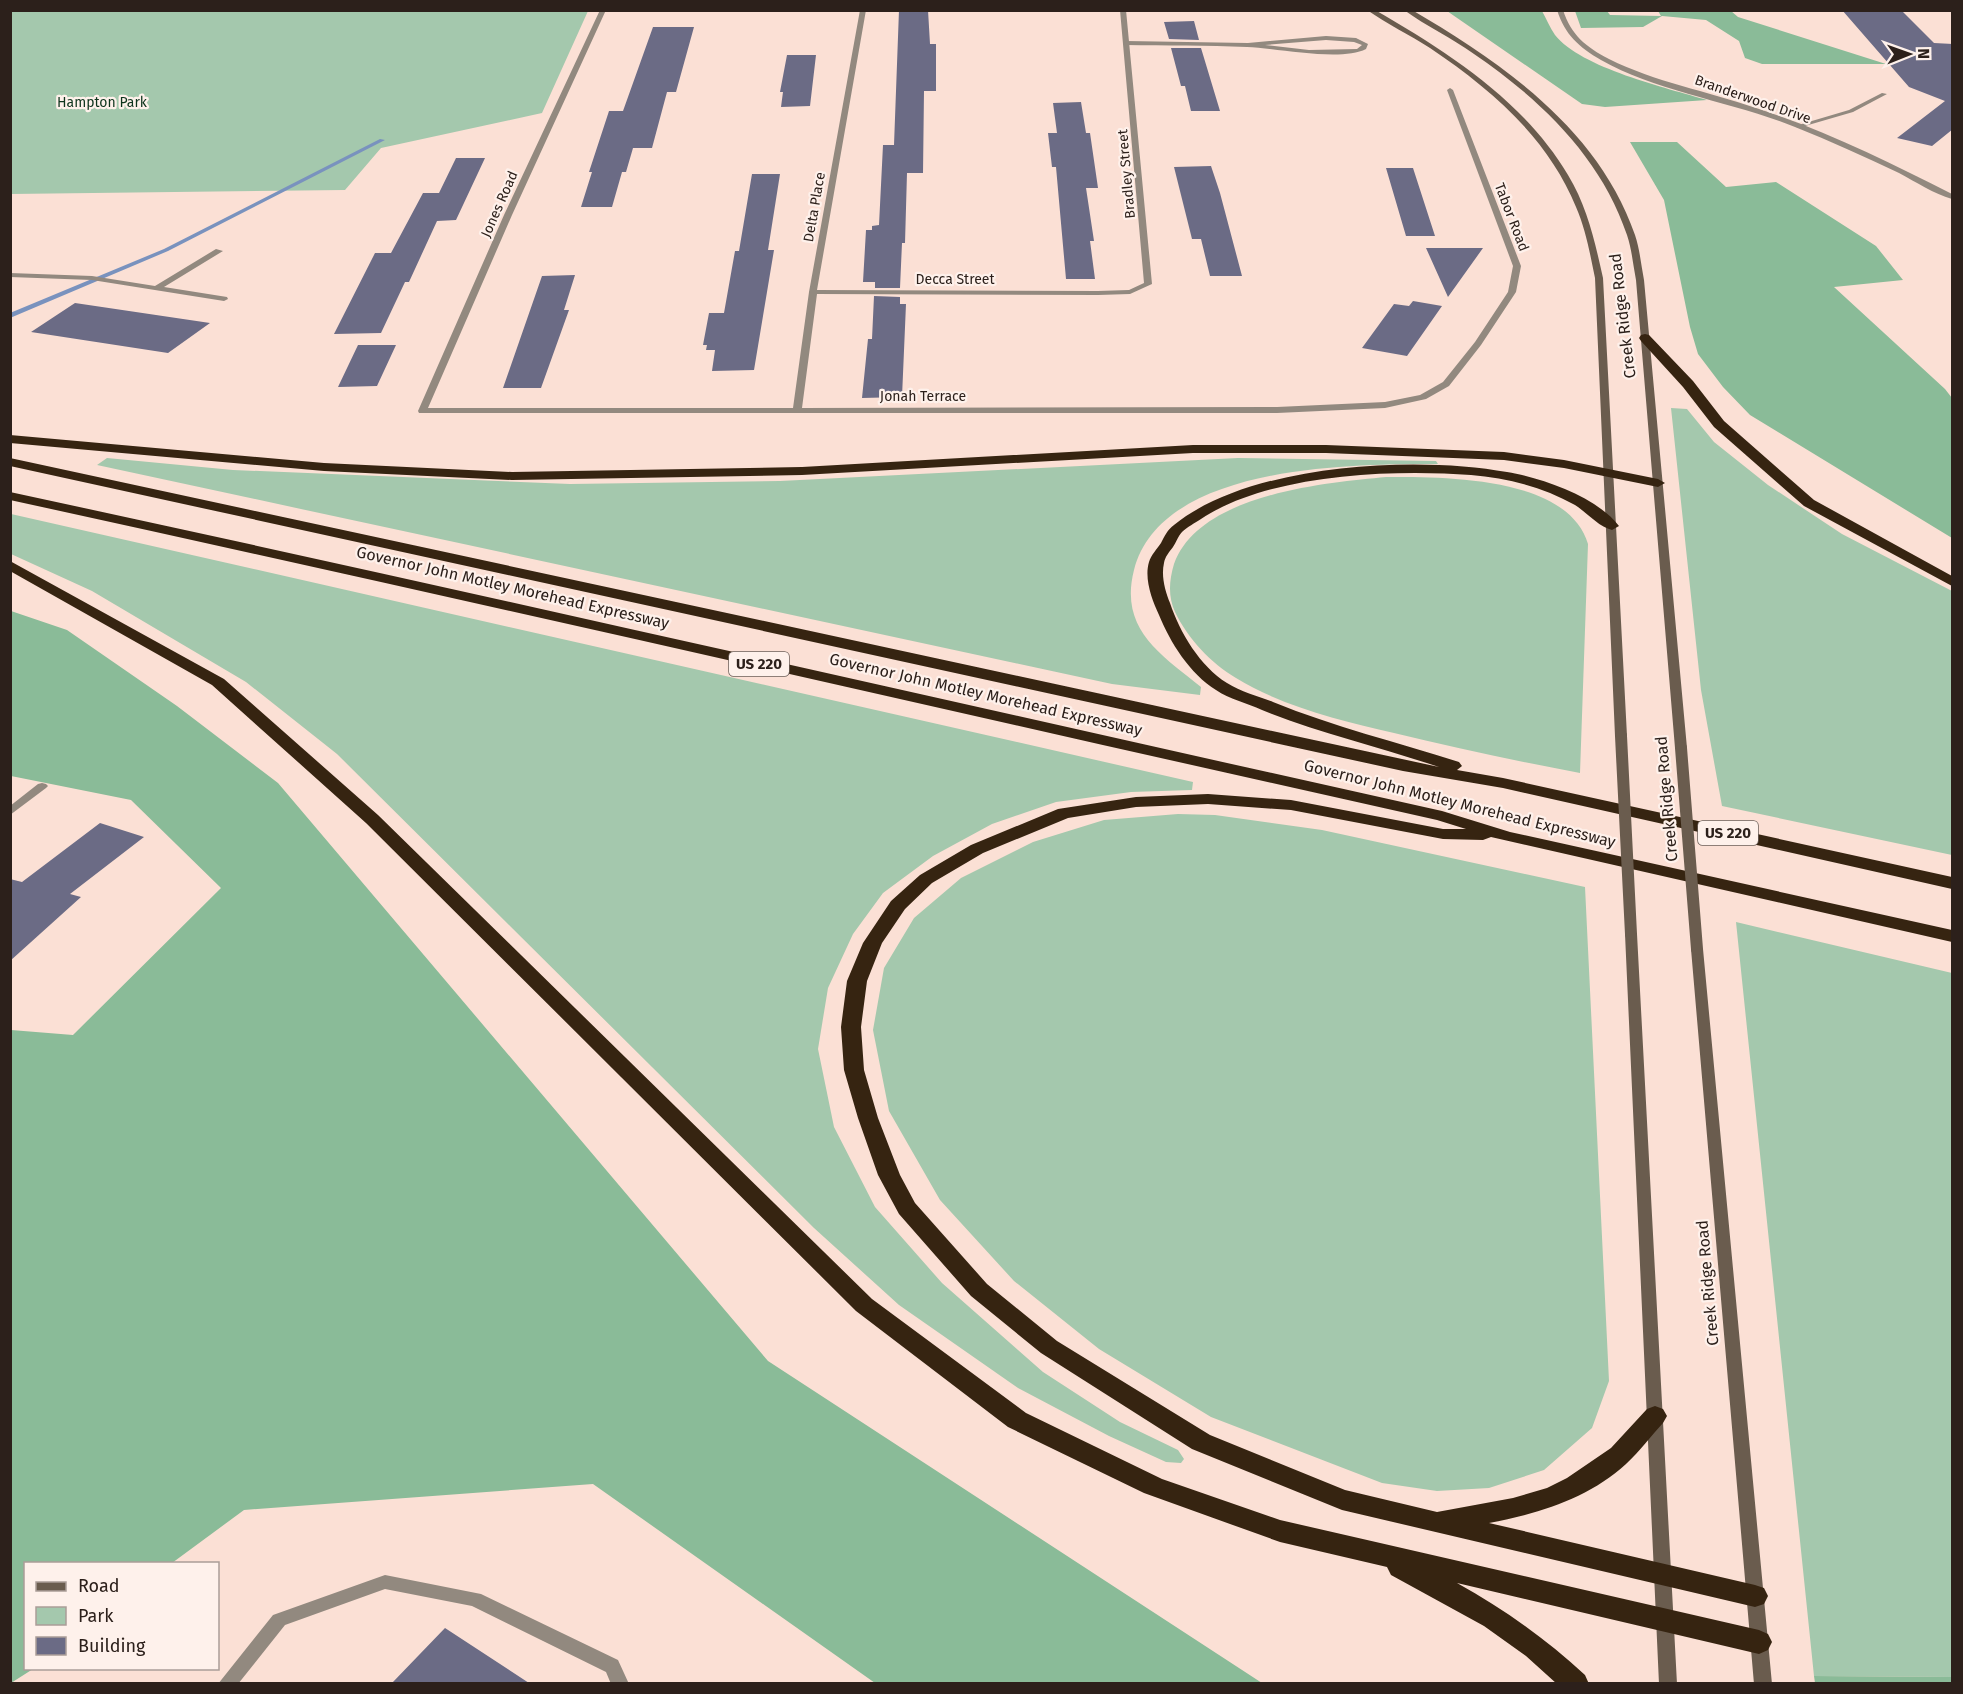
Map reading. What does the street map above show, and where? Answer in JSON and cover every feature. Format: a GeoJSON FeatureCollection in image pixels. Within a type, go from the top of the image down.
{"type":"FeatureCollection","features":[{"type":"Feature","properties":{"kind":"highway"},"geometry":{"type":"LineString","coordinates":[[1645,338],[1688,384],[1719,424],[1809,503],[1953,582]]}},
{"type":"Feature","properties":{"kind":"highway"},"geometry":{"type":"LineString","coordinates":[[10,439],[324,467],[512,476],[802,471],[1193,449],[1326,449],[1504,456],[1607,472],[1658,483]]}},
{"type":"Feature","properties":{"kind":"highway","name":"Governor John Motley Morehead Expressway"},"geometry":{"type":"LineString","coordinates":[[10,462],[1403,766],[1503,783],[1953,883]]}},
{"type":"Feature","properties":{"kind":"highway"},"geometry":{"type":"LineString","coordinates":[[1503,783],[1400,747],[1296,719],[1222,686],[1192,658],[1167,617],[1155,586],[1157,559],[1170,539],[1191,517],[1264,486],[1324,473],[1402,468],[1464,470],[1507,476],[1544,487],[1574,500],[1598,513],[1612,526]]}},
{"type":"Feature","properties":{"kind":"highway","name":"Governor John Motley Morehead Expressway"},"geometry":{"type":"LineString","coordinates":[[10,496],[365,573],[620,633],[1442,816],[1506,836],[1953,936]]}},
{"type":"Feature","properties":{"kind":"highway"},"geometry":{"type":"LineString","coordinates":[[10,565],[218,682],[372,819],[864,1305],[1017,1420],[1153,1486],[1280,1531],[1759,1641]]}},
{"type":"Feature","properties":{"kind":"highway"},"geometry":{"type":"LineString","coordinates":[[1506,836],[1443,834],[1292,805],[1208,799],[1137,802],[1064,813],[977,849],[926,879],[898,905],[873,943],[857,981],[851,1027],[854,1070],[868,1118],[889,1175],[907,1208],[979,1290],[1049,1347],[1201,1442],[1342,1500],[1755,1596]]}},
{"type":"Feature","properties":{"kind":"highway"},"geometry":{"type":"LineString","coordinates":[[1433,1521],[1530,1506],[1576,1486],[1614,1460],[1655,1416]]}},
{"type":"Feature","properties":{"kind":"highway"},"geometry":{"type":"LineString","coordinates":[[1369,1552],[1455,1593],[1509,1626],[1576,1683]]}},
{"type":"Feature","properties":{"kind":"main road","name":"Creek Ridge Road"},"geometry":{"type":"LineString","coordinates":[[1370,10],[1439,51],[1475,77],[1533,132],[1558,166],[1580,205],[1599,278],[1668,1683]]}},
{"type":"Feature","properties":{"kind":"main road","name":"Creek Ridge Road"},"geometry":{"type":"LineString","coordinates":[[1407,10],[1496,65],[1558,119],[1588,155],[1613,194],[1631,236],[1640,280],[1763,1683]]}},
{"type":"Feature","properties":{"kind":"street","name":"Jones Road"},"geometry":{"type":"LineString","coordinates":[[422,411],[508,215],[603,10]]}},
{"type":"Feature","properties":{"kind":"street","name":"Delta Place"},"geometry":{"type":"LineString","coordinates":[[797,409],[813,292],[863,10]]}},
{"type":"Feature","properties":{"kind":"street","name":"Bradley Street"},"geometry":{"type":"LineString","coordinates":[[1098,293],[1130,292],[1148,284],[1123,10]]}},
{"type":"Feature","properties":{"kind":"street","name":"Branderwood Drive"},"geometry":{"type":"LineString","coordinates":[[1560,10],[1567,30],[1574,39],[1611,61],[1648,76],[1773,115],[1882,161],[1953,197]]}},
{"type":"Feature","properties":{"kind":"street"},"geometry":{"type":"LineString","coordinates":[[1126,43],[1248,45],[1349,39],[1365,44],[1364,48],[1358,51],[1309,52],[1248,45]]}},
{"type":"Feature","properties":{"kind":"street","name":"Tabor Road"},"geometry":{"type":"LineString","coordinates":[[1423,397],[1446,384],[1478,343],[1512,292],[1517,266],[1450,90]]}},
{"type":"Feature","properties":{"kind":"street"},"geometry":{"type":"LineString","coordinates":[[1798,126],[1851,111],[1884,94]]}},
{"type":"Feature","properties":{"kind":"street"},"geometry":{"type":"LineString","coordinates":[[157,288],[219,251]]}},
{"type":"Feature","properties":{"kind":"street"},"geometry":{"type":"LineString","coordinates":[[10,275],[92,278],[224,299]]}},
{"type":"Feature","properties":{"kind":"street","name":"Decca Street"},"geometry":{"type":"LineString","coordinates":[[813,292],[1098,293]]}},
{"type":"Feature","properties":{"kind":"street","name":"Jonah Terrace"},"geometry":{"type":"LineString","coordinates":[[422,411],[1277,410],[1385,405],[1423,397]]}},
{"type":"Feature","properties":{"kind":"street"},"geometry":{"type":"LineString","coordinates":[[10,812],[42,786]]}},
{"type":"Feature","properties":{"kind":"street"},"geometry":{"type":"LineString","coordinates":[[227,1683],[279,1620],[385,1582],[475,1599],[612,1666],[620,1683]]}},
{"type":"Feature","properties":{"kind":"green space","name":"Hampton Park"},"geometry":{"type":"Polygon","coordinates":[[[10,11],[588,11],[542,113],[381,148],[345,190],[11,194],[10,11]]]}},
{"type":"Feature","properties":{"kind":"green space"},"geometry":{"type":"Polygon","coordinates":[[[1447,11],[1542,11],[1555,35],[1567,47],[1584,57],[1648,83],[1707,100],[1605,107],[1582,104],[1447,11]]]}},
{"type":"Feature","properties":{"kind":"green space"},"geometry":{"type":"Polygon","coordinates":[[[1575,11],[1607,11],[1610,15],[1661,16],[1658,11],[1731,11],[1738,17],[1886,64],[1762,64],[1745,58],[1739,41],[1706,20],[1662,16],[1643,27],[1581,28],[1575,11]]]}},
{"type":"Feature","properties":{"kind":"green space"},"geometry":{"type":"Polygon","coordinates":[[[1630,142],[1677,142],[1726,187],[1776,182],[1876,246],[1903,280],[1834,287],[1952,398],[1952,538],[1750,415],[1723,387],[1698,354],[1690,327],[1664,200],[1630,142]]]}},
{"type":"Feature","properties":{"kind":"green space"},"geometry":{"type":"Polygon","coordinates":[[[1671,408],[1687,409],[1714,442],[1768,485],[1842,534],[1952,591],[1952,855],[1722,806],[1701,690],[1671,408]]]}},
{"type":"Feature","properties":{"kind":"green space"},"geometry":{"type":"Polygon","coordinates":[[[107,458],[233,470],[570,484],[780,481],[1238,458],[1436,461],[1438,464],[1358,466],[1264,477],[1219,490],[1181,509],[1151,535],[1134,570],[1131,591],[1132,609],[1146,638],[1171,663],[1201,687],[1200,695],[1112,684],[97,465],[107,458]]]}},
{"type":"Feature","properties":{"kind":"green space"},"geometry":{"type":"Polygon","coordinates":[[[1386,477],[1470,480],[1501,485],[1531,493],[1556,505],[1576,522],[1588,544],[1580,773],[1417,739],[1292,705],[1254,688],[1227,672],[1209,658],[1186,632],[1173,606],[1170,594],[1171,576],[1174,564],[1188,540],[1209,522],[1236,507],[1266,496],[1330,483],[1386,477]]]}},
{"type":"Feature","properties":{"kind":"green space"},"geometry":{"type":"Polygon","coordinates":[[[11,514],[1193,782],[1192,790],[1131,792],[1056,802],[992,824],[933,856],[883,893],[853,934],[828,988],[818,1049],[834,1127],[875,1207],[942,1283],[1043,1372],[1120,1422],[1178,1450],[1184,1459],[1181,1463],[1166,1462],[1109,1436],[1018,1388],[899,1305],[814,1228],[337,754],[246,682],[92,591],[11,554],[11,514]]]}},
{"type":"Feature","properties":{"kind":"green space"},"geometry":{"type":"Polygon","coordinates":[[[11,611],[67,630],[177,706],[278,783],[768,1361],[1262,1683],[875,1683],[593,1484],[244,1510],[173,1562],[24,1562],[24,1670],[31,1670],[11,1683],[11,1030],[73,1035],[221,888],[131,800],[11,776],[11,611]]]}},
{"type":"Feature","properties":{"kind":"green space"},"geometry":{"type":"Polygon","coordinates":[[[1178,814],[1215,815],[1322,830],[1585,887],[1609,1381],[1592,1428],[1544,1470],[1489,1488],[1437,1491],[1382,1483],[1211,1417],[1099,1349],[1014,1281],[940,1200],[889,1111],[873,1030],[884,968],[914,918],[961,878],[1033,842],[1104,820],[1178,814]]]}},
{"type":"Feature","properties":{"kind":"green space"},"geometry":{"type":"Polygon","coordinates":[[[1736,922],[1952,973],[1952,1677],[1814,1676],[1736,922]]]}},
{"type":"Feature","properties":{"kind":"green space"},"geometry":{"type":"Polygon","coordinates":[[[1814,1676],[1952,1677],[1952,1683],[1815,1683],[1814,1676]]]}},
{"type":"Feature","properties":{"kind":"building"},"geometry":{"type":"Polygon","coordinates":[[[899,10],[928,10],[930,44],[936,44],[936,91],[924,91],[923,173],[907,173],[905,243],[902,243],[900,288],[875,288],[875,282],[863,282],[866,230],[872,230],[872,226],[879,225],[883,145],[894,145],[899,10]]]}},
{"type":"Feature","properties":{"kind":"building"},"geometry":{"type":"Polygon","coordinates":[[[1842,10],[1901,10],[1934,43],[1953,44],[1953,129],[1932,146],[1897,138],[1945,101],[1909,87],[1842,10]]]}},
{"type":"Feature","properties":{"kind":"building"},"geometry":{"type":"Polygon","coordinates":[[[1194,21],[1199,40],[1169,39],[1164,22],[1194,21]]]}},
{"type":"Feature","properties":{"kind":"building"},"geometry":{"type":"Polygon","coordinates":[[[653,27],[694,27],[676,92],[667,92],[652,148],[633,148],[626,172],[622,172],[612,207],[581,207],[592,172],[589,172],[609,111],[623,111],[653,27]]]}},
{"type":"Feature","properties":{"kind":"building"},"geometry":{"type":"Polygon","coordinates":[[[1171,48],[1201,48],[1220,111],[1191,111],[1185,86],[1181,86],[1171,48]]]}},
{"type":"Feature","properties":{"kind":"building"},"geometry":{"type":"Polygon","coordinates":[[[787,55],[816,55],[810,106],[781,107],[783,92],[780,92],[787,55]]]}},
{"type":"Feature","properties":{"kind":"building"},"geometry":{"type":"Polygon","coordinates":[[[1081,102],[1086,133],[1090,133],[1098,188],[1086,188],[1094,241],[1090,241],[1095,279],[1066,279],[1056,167],[1052,167],[1048,133],[1057,133],[1053,103],[1081,102]]]}},
{"type":"Feature","properties":{"kind":"building"},"geometry":{"type":"Polygon","coordinates":[[[456,158],[485,158],[456,220],[437,221],[409,282],[405,282],[381,333],[334,334],[375,253],[391,253],[423,193],[439,193],[456,158]]]}},
{"type":"Feature","properties":{"kind":"building"},"geometry":{"type":"Polygon","coordinates":[[[1211,166],[1242,276],[1210,276],[1201,239],[1192,239],[1174,167],[1211,166]]]}},
{"type":"Feature","properties":{"kind":"building"},"geometry":{"type":"Polygon","coordinates":[[[1386,168],[1413,168],[1435,236],[1406,236],[1386,168]]]}},
{"type":"Feature","properties":{"kind":"building"},"geometry":{"type":"Polygon","coordinates":[[[752,174],[780,174],[768,250],[774,250],[754,370],[712,371],[715,350],[706,350],[707,345],[703,345],[709,313],[724,313],[735,251],[739,251],[752,174]]]}},
{"type":"Feature","properties":{"kind":"building"},"geometry":{"type":"Polygon","coordinates":[[[1426,248],[1483,248],[1448,297],[1426,248]]]}},
{"type":"Feature","properties":{"kind":"building"},"geometry":{"type":"Polygon","coordinates":[[[575,275],[564,310],[569,310],[541,388],[503,388],[542,276],[575,275]]]}},
{"type":"Feature","properties":{"kind":"building"},"geometry":{"type":"Polygon","coordinates":[[[874,296],[900,297],[900,304],[906,304],[902,397],[862,398],[868,339],[872,339],[874,296]]]}},
{"type":"Feature","properties":{"kind":"building"},"geometry":{"type":"Polygon","coordinates":[[[1413,301],[1442,306],[1407,356],[1362,348],[1394,304],[1409,306],[1413,301]]]}},
{"type":"Feature","properties":{"kind":"building"},"geometry":{"type":"Polygon","coordinates":[[[75,303],[210,323],[168,353],[31,332],[75,303]]]}},
{"type":"Feature","properties":{"kind":"building"},"geometry":{"type":"Polygon","coordinates":[[[358,345],[396,345],[377,386],[338,387],[358,345]]]}},
{"type":"Feature","properties":{"kind":"building"},"geometry":{"type":"Polygon","coordinates":[[[100,823],[144,837],[70,894],[81,897],[10,961],[10,879],[22,882],[100,823]]]}},
{"type":"Feature","properties":{"kind":"building"},"geometry":{"type":"Polygon","coordinates":[[[445,1628],[529,1683],[392,1683],[445,1628]]]}},
{"type":"Feature","properties":{"kind":"waterway"},"geometry":{"type":"LineString","coordinates":[[10,316],[166,250],[382,140]]}}]}
